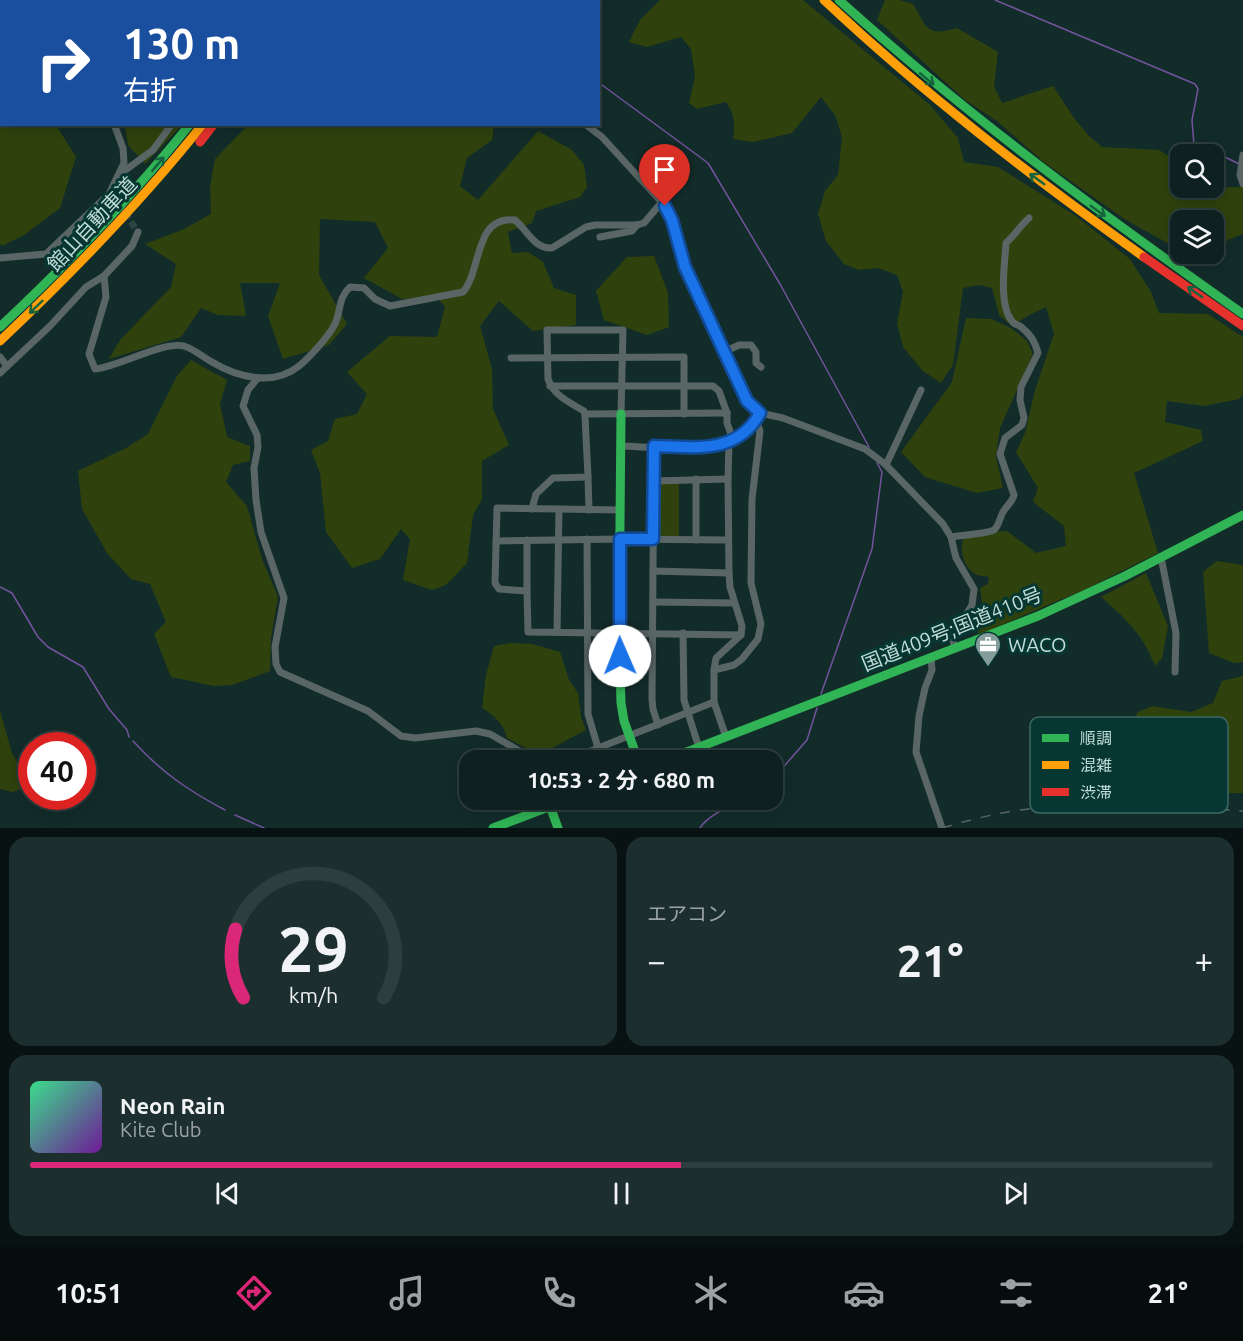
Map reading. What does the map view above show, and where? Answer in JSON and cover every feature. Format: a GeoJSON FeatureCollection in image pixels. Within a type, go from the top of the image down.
{"type":"FeatureCollection","features":[{"type":"Feature","properties":{"kind":"main road"},"geometry":{"type":"LineString","coordinates":[[815,0],[836,21],[905,67]]}},
{"type":"Feature","properties":{"kind":"main road"},"geometry":{"type":"LineString","coordinates":[[824,0],[845,20],[905,67],[1030,161],[1243,314]]}},
{"type":"Feature","properties":{"kind":"main road"},"geometry":{"type":"LineString","coordinates":[[839,0],[905,67],[987,142],[1243,326]]}},
{"type":"Feature","properties":{"kind":"main road"},"geometry":{"type":"LineString","coordinates":[[846,0],[905,67]]}},
{"type":"Feature","properties":{"kind":"main road","name":"館山自動車道"},"geometry":{"type":"LineString","coordinates":[[0,327],[92,237],[153,170],[188,126]]}},
{"type":"Feature","properties":{"kind":"main road","name":"館山自動車道"},"geometry":{"type":"LineString","coordinates":[[0,341],[69,276],[131,211],[201,126]]}},
{"type":"Feature","properties":{"kind":"main road"},"geometry":{"type":"LineString","coordinates":[[69,276],[103,249],[188,157],[212,126]]}},
{"type":"Feature","properties":{"kind":"main road"},"geometry":{"type":"LineString","coordinates":[[621,414],[619,632],[621,703],[635,750]]}},
{"type":"Feature","properties":{"kind":"main road","name":"国道409号;国道410号"},"geometry":{"type":"LineString","coordinates":[[694,750],[1038,616],[1243,515]]}},
{"type":"Feature","properties":{"kind":"main road"},"geometry":{"type":"LineString","coordinates":[[493,828],[533,810]]}},
{"type":"Feature","properties":{"kind":"main road"},"geometry":{"type":"LineString","coordinates":[[552,810],[558,828]]}},
{"type":"Feature","properties":{"kind":"street"},"geometry":{"type":"LineString","coordinates":[[0,258],[46,255],[111,195],[124,163],[123,148],[115,126]]}},
{"type":"Feature","properties":{"kind":"street"},"geometry":{"type":"LineString","coordinates":[[118,175],[153,150],[171,126]]}},
{"type":"Feature","properties":{"kind":"street"},"geometry":{"type":"LineString","coordinates":[[588,126],[602,137],[665,206],[672,220],[685,267],[747,401],[758,416],[760,431],[752,499],[750,583],[761,624],[758,639],[742,659],[714,670]]}},
{"type":"Feature","properties":{"kind":"street"},"geometry":{"type":"LineString","coordinates":[[1243,155],[1240,175],[1243,184]]}},
{"type":"Feature","properties":{"kind":"street"},"geometry":{"type":"LineString","coordinates":[[104,276],[106,297],[89,354],[95,369],[106,368],[149,352],[178,345],[218,365],[257,380],[287,374],[299,366],[334,325],[341,297],[350,287],[364,288],[375,299],[390,306],[463,292],[474,275],[484,235],[491,226],[503,220],[515,220],[522,225],[536,244],[546,248],[559,245],[579,231],[595,225],[644,223],[661,203]]}},
{"type":"Feature","properties":{"kind":"street"},"geometry":{"type":"LineString","coordinates":[[951,537],[993,531],[997,528],[1001,514],[1013,500],[1014,495],[1000,454],[1005,438],[1022,425],[1024,418],[1020,400],[1021,387],[1038,353],[1035,342],[1029,334],[1011,321],[1002,282],[1006,243],[1029,218]]}},
{"type":"Feature","properties":{"kind":"street"},"geometry":{"type":"LineString","coordinates":[[600,237],[632,231],[637,225]]}},
{"type":"Feature","properties":{"kind":"street"},"geometry":{"type":"LineString","coordinates":[[0,373],[50,326],[86,287],[104,276],[132,246],[138,232]]}},
{"type":"Feature","properties":{"kind":"street"},"geometry":{"type":"LineString","coordinates":[[589,510],[585,414],[550,386],[547,330],[623,330],[621,414]]}},
{"type":"Feature","properties":{"kind":"street"},"geometry":{"type":"LineString","coordinates":[[724,352],[739,345],[751,345],[756,352],[756,363],[761,367]]}},
{"type":"Feature","properties":{"kind":"street"},"geometry":{"type":"LineString","coordinates":[[0,357],[8,366]]}},
{"type":"Feature","properties":{"kind":"street"},"geometry":{"type":"LineString","coordinates":[[511,358],[684,357],[684,414]]}},
{"type":"Feature","properties":{"kind":"street"},"geometry":{"type":"LineString","coordinates":[[257,380],[248,390],[243,406],[257,435],[258,447],[254,468],[261,532],[284,598],[275,647],[276,664],[280,672],[368,711],[401,736],[415,738],[476,731],[490,734],[518,750]]}},
{"type":"Feature","properties":{"kind":"street"},"geometry":{"type":"LineString","coordinates":[[550,386],[716,387],[727,413],[727,423],[731,434],[728,478],[729,573],[730,586],[742,626],[741,635],[716,658],[714,670],[714,702],[726,737]]}},
{"type":"Feature","properties":{"kind":"street"},"geometry":{"type":"LineString","coordinates":[[886,465],[921,390]]}},
{"type":"Feature","properties":{"kind":"street"},"geometry":{"type":"LineString","coordinates":[[585,414],[727,413]]}},
{"type":"Feature","properties":{"kind":"street"},"geometry":{"type":"LineString","coordinates":[[621,446],[705,447],[729,442],[752,428],[758,416]]}},
{"type":"Feature","properties":{"kind":"street"},"geometry":{"type":"LineString","coordinates":[[758,416],[783,418],[865,449],[886,465],[943,524],[951,537],[956,558],[971,583],[974,596],[968,612],[952,638],[955,648]]}},
{"type":"Feature","properties":{"kind":"street"},"geometry":{"type":"LineString","coordinates":[[654,446],[652,699],[658,725]]}},
{"type":"Feature","properties":{"kind":"street"},"geometry":{"type":"LineString","coordinates":[[532,509],[536,494],[553,478],[588,477]]}},
{"type":"Feature","properties":{"kind":"street"},"geometry":{"type":"LineString","coordinates":[[653,480],[728,478]]}},
{"type":"Feature","properties":{"kind":"street"},"geometry":{"type":"LineString","coordinates":[[696,479],[696,540]]}},
{"type":"Feature","properties":{"kind":"street"},"geometry":{"type":"LineString","coordinates":[[526,591],[503,589],[497,587],[495,583],[497,508],[620,510]]}},
{"type":"Feature","properties":{"kind":"street"},"geometry":{"type":"LineString","coordinates":[[557,632],[559,509]]}},
{"type":"Feature","properties":{"kind":"street"},"geometry":{"type":"LineString","coordinates":[[587,539],[588,714],[598,748]]}},
{"type":"Feature","properties":{"kind":"street"},"geometry":{"type":"LineString","coordinates":[[527,540],[528,632],[741,635]]}},
{"type":"Feature","properties":{"kind":"street"},"geometry":{"type":"LineString","coordinates":[[496,541],[728,540]]}},
{"type":"Feature","properties":{"kind":"street"},"geometry":{"type":"LineString","coordinates":[[1161,557],[1176,633],[1175,672]]}},
{"type":"Feature","properties":{"kind":"street"},"geometry":{"type":"LineString","coordinates":[[653,571],[729,573]]}},
{"type":"Feature","properties":{"kind":"street"},"geometry":{"type":"LineString","coordinates":[[653,602],[735,603]]}},
{"type":"Feature","properties":{"kind":"street"},"geometry":{"type":"LineString","coordinates":[[683,633],[682,683],[687,713],[699,748]]}},
{"type":"Feature","properties":{"kind":"street"},"geometry":{"type":"LineString","coordinates":[[931,657],[932,670],[925,688],[919,717],[916,752],[942,828]]}},
{"type":"Feature","properties":{"kind":"street"},"geometry":{"type":"LineString","coordinates":[[593,750],[714,702]]}},
{"type":"Feature","properties":{"kind":"green space"},"geometry":{"type":"Polygon","coordinates":[[[660,0],[803,0],[930,105],[958,138],[964,162],[998,167],[1076,216],[1130,259],[1151,292],[1159,313],[1208,314],[1243,337],[1243,395],[1239,399],[1204,406],[1167,401],[1165,422],[1201,430],[1203,441],[1134,473],[1158,553],[1088,588],[983,633],[978,633],[975,621],[982,602],[980,588],[988,584],[989,577],[976,575],[965,563],[962,553],[963,539],[974,533],[1007,531],[1036,553],[1066,546],[1064,526],[1033,502],[1038,488],[1016,452],[1025,433],[1035,390],[1054,334],[1046,307],[1012,326],[999,315],[992,288],[979,285],[963,288],[953,365],[941,383],[923,371],[903,347],[897,324],[903,292],[897,275],[878,268],[859,270],[844,264],[826,241],[818,214],[825,191],[838,175],[842,137],[835,115],[821,97],[792,133],[753,142],[733,139],[734,120],[726,102],[697,109],[689,103],[695,76],[691,49],[681,37],[647,47],[629,42],[640,20],[660,0]]]}},
{"type":"Feature","properties":{"kind":"green space"},"geometry":{"type":"Polygon","coordinates":[[[885,0],[900,0],[913,4],[929,29],[939,32],[957,28],[998,52],[994,86],[1002,103],[1053,86],[1074,118],[1102,147],[1159,150],[1170,157],[1170,198],[1224,198],[1224,187],[1243,187],[1243,234],[1228,240],[1224,245],[1224,210],[1170,210],[1170,244],[1126,220],[1045,163],[997,121],[965,100],[877,20],[885,0]]]}},
{"type":"Feature","properties":{"kind":"green space"},"geometry":{"type":"Polygon","coordinates":[[[0,126],[57,126],[76,157],[60,208],[24,235],[2,246],[0,243],[0,126]]]}},
{"type":"Feature","properties":{"kind":"green space"},"geometry":{"type":"Polygon","coordinates":[[[125,126],[181,126],[145,164],[128,145],[125,126]]]}},
{"type":"Feature","properties":{"kind":"green space"},"geometry":{"type":"Polygon","coordinates":[[[247,126],[494,126],[492,140],[467,158],[460,186],[478,200],[538,131],[572,150],[584,165],[587,187],[580,197],[536,211],[532,223],[508,232],[512,253],[528,252],[543,262],[554,288],[576,295],[576,325],[533,331],[499,301],[480,326],[492,369],[493,409],[509,445],[482,461],[482,499],[473,515],[467,563],[446,585],[432,590],[403,580],[410,539],[401,529],[380,559],[352,568],[326,532],[320,473],[311,450],[328,441],[335,419],[357,414],[367,394],[347,372],[390,336],[437,337],[445,307],[437,297],[402,299],[364,278],[388,248],[375,222],[320,219],[319,275],[347,324],[329,345],[283,359],[268,316],[280,283],[240,283],[246,316],[218,315],[201,308],[181,337],[109,359],[120,340],[171,287],[176,264],[145,244],[184,229],[211,214],[210,186],[215,159],[247,126]]]}},
{"type":"Feature","properties":{"kind":"green space"},"geometry":{"type":"Polygon","coordinates":[[[654,256],[668,293],[669,327],[647,335],[604,320],[596,291],[627,257],[654,256]]]}},
{"type":"Feature","properties":{"kind":"green space"},"geometry":{"type":"Polygon","coordinates":[[[966,318],[991,319],[1011,328],[1027,341],[1033,354],[1000,428],[996,457],[1003,488],[977,493],[925,477],[901,452],[952,382],[966,318]]]}},
{"type":"Feature","properties":{"kind":"green space"},"geometry":{"type":"Polygon","coordinates":[[[191,360],[227,380],[220,404],[227,437],[250,446],[250,461],[233,465],[226,482],[247,506],[262,559],[278,597],[271,638],[270,671],[232,685],[214,686],[171,677],[154,634],[166,622],[150,584],[131,579],[107,553],[82,509],[78,471],[126,448],[148,434],[177,376],[191,360]]]}},
{"type":"Feature","properties":{"kind":"green space"},"geometry":{"type":"Polygon","coordinates":[[[679,480],[679,540],[653,539],[653,481],[679,480]]]}},
{"type":"Feature","properties":{"kind":"green space"},"geometry":{"type":"Polygon","coordinates":[[[1217,561],[1243,565],[1243,662],[1234,663],[1209,653],[1203,572],[1217,561]]]}},
{"type":"Feature","properties":{"kind":"green space"},"geometry":{"type":"Polygon","coordinates":[[[1146,573],[1168,626],[1162,658],[1155,666],[1145,645],[1133,628],[1101,597],[1146,573]]]}},
{"type":"Feature","properties":{"kind":"green space"},"geometry":{"type":"Polygon","coordinates":[[[511,643],[532,644],[560,652],[569,680],[578,693],[581,717],[586,730],[548,750],[530,750],[507,738],[498,720],[482,708],[486,675],[494,646],[511,643]]]}},
{"type":"Feature","properties":{"kind":"green space"},"geometry":{"type":"Polygon","coordinates":[[[1243,676],[1243,793],[1228,793],[1228,717],[1136,717],[1138,712],[1152,706],[1191,712],[1213,703],[1222,681],[1243,676]]]}},
{"type":"Feature","properties":{"kind":"green space"},"geometry":{"type":"Polygon","coordinates":[[[0,711],[12,753],[18,764],[18,790],[13,792],[0,789],[0,711]]]}},
{"type":"Feature","properties":{"kind":"waterway"},"geometry":{"type":"LineString","coordinates":[[995,0],[1195,84],[1198,89],[1192,120],[1194,145],[1203,146],[1239,164]]}},
{"type":"Feature","properties":{"kind":"waterway"},"geometry":{"type":"LineString","coordinates":[[600,83],[708,163],[780,284],[869,447]]}},
{"type":"Feature","properties":{"kind":"waterway"},"geometry":{"type":"LineString","coordinates":[[821,694],[872,549],[882,472],[877,463]]}},
{"type":"Feature","properties":{"kind":"waterway"},"geometry":{"type":"LineString","coordinates":[[0,587],[12,593],[38,637],[48,647],[83,667],[109,709],[127,730],[129,737]]}},
{"type":"Feature","properties":{"kind":"waterway"},"geometry":{"type":"LineString","coordinates":[[783,767],[807,740],[817,708]]}},
{"type":"Feature","properties":{"kind":"waterway"},"geometry":{"type":"LineString","coordinates":[[133,741],[176,780],[225,810]]}},
{"type":"Feature","properties":{"kind":"waterway"},"geometry":{"type":"LineString","coordinates":[[700,828],[707,820],[724,810]]}},
{"type":"Feature","properties":{"kind":"waterway"},"geometry":{"type":"LineString","coordinates":[[235,815],[264,828]]}},
{"type":"Feature","properties":{"kind":"tunnel"},"geometry":{"type":"LineString","coordinates":[[113,196],[138,232]]}},
{"type":"Feature","properties":{"kind":"railway"},"geometry":{"type":"LineString","coordinates":[[942,828],[978,818],[1030,809]]}},
{"type":"Feature","properties":{"kind":"railway"},"geometry":{"type":"LineString","coordinates":[[1228,810],[1243,811]]}},
{"type":"Feature","properties":{"kind":"traffic: fast"},"geometry":{"type":"LineString","coordinates":[[839,0],[936,84],[1036,163],[1243,314]]}},
{"type":"Feature","properties":{"kind":"traffic: fast"},"geometry":{"type":"LineString","coordinates":[[0,327],[99,229],[188,126]]}},
{"type":"Feature","properties":{"kind":"traffic: fast"},"geometry":{"type":"LineString","coordinates":[[621,414],[619,632],[621,703],[624,721],[634,750]]}},
{"type":"Feature","properties":{"kind":"traffic: fast"},"geometry":{"type":"LineString","coordinates":[[692,750],[1038,616],[1125,576],[1243,515]]}},
{"type":"Feature","properties":{"kind":"traffic: fast"},"geometry":{"type":"LineString","coordinates":[[493,828],[541,810]]}},
{"type":"Feature","properties":{"kind":"traffic: fast"},"geometry":{"type":"LineString","coordinates":[[551,810],[558,828]]}},
{"type":"Feature","properties":{"kind":"traffic: slow"},"geometry":{"type":"LineString","coordinates":[[824,0],[940,102],[1144,257]]}},
{"type":"Feature","properties":{"kind":"traffic: slow"},"geometry":{"type":"LineString","coordinates":[[0,341],[105,236],[201,126]]}},
{"type":"Feature","properties":{"kind":"traffic: jam"},"geometry":{"type":"LineString","coordinates":[[200,142],[212,126]]}},
{"type":"Feature","properties":{"kind":"traffic: jam"},"geometry":{"type":"LineString","coordinates":[[1144,257],[1243,326]]}},
{"type":"Feature","properties":{"kind":"place","name":"WACO"},"geometry":{"type":"Point","coordinates":[988,668]}},
{"type":"Feature","properties":{"kind":"route"},"geometry":{"type":"LineString","coordinates":[[620,656],[620,539],[653,539],[654,446],[705,447],[729,442],[752,428],[760,413],[747,401],[685,267],[672,220],[665,206]]}}]}
